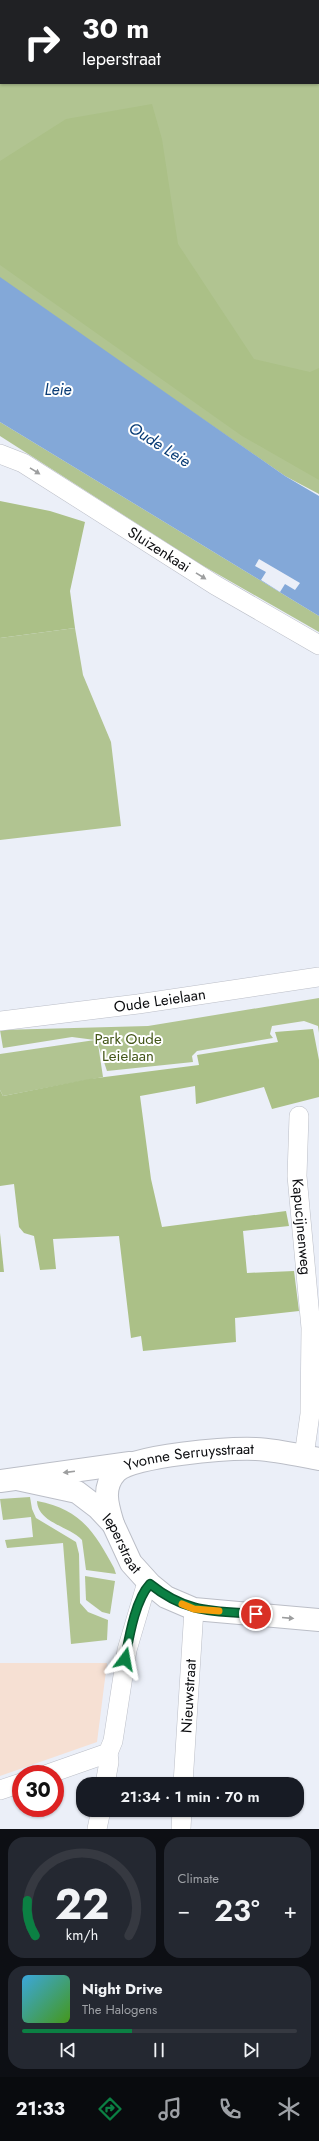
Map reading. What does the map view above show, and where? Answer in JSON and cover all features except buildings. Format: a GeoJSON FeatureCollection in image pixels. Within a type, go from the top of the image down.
{"type":"FeatureCollection","features":[{"type":"Feature","properties":{"kind":"street","name":"Sluizenkaai"},"geometry":{"type":"LineString","coordinates":[[0,454],[23,463],[215,585],[319,645]]}},
{"type":"Feature","properties":{"kind":"street","name":"Oude Leielaan"},"geometry":{"type":"LineString","coordinates":[[0,1021],[138,1004],[319,977]]}},
{"type":"Feature","properties":{"kind":"street","name":"Kapucijnenweg"},"geometry":{"type":"LineString","coordinates":[[299,1116],[297,1176],[311,1328],[310,1414],[312,1458]]}},
{"type":"Feature","properties":{"kind":"street","name":"Yvonne Serruysstraat"},"geometry":{"type":"LineString","coordinates":[[113,1524],[107,1503],[109,1483],[116,1472],[130,1463],[167,1457],[254,1449],[280,1451],[312,1458]]}},
{"type":"Feature","properties":{"kind":"street","name":"Ieperstraat"},"geometry":{"type":"LineString","coordinates":[[9,1480],[130,1463]]}},
{"type":"Feature","properties":{"kind":"street","name":"Ieperstraat"},"geometry":{"type":"LineString","coordinates":[[9,1480],[77,1492],[98,1508],[113,1524],[131,1563],[150,1584],[166,1597],[194,1609],[319,1620]]}},
{"type":"Feature","properties":{"kind":"street"},"geometry":{"type":"LineString","coordinates":[[106,1777],[109,1762],[108,1753],[113,1742],[127,1650],[145,1590],[150,1584]]}},
{"type":"Feature","properties":{"kind":"street","name":"Nieuwstraat"},"geometry":{"type":"LineString","coordinates":[[183,1777],[194,1609]]}},
{"type":"Feature","properties":{"kind":"street"},"geometry":{"type":"LineString","coordinates":[[64,1768],[108,1753]]}},
{"type":"Feature","properties":{"kind":"street"},"geometry":{"type":"LineString","coordinates":[[0,1790],[12,1786]]}},
{"type":"Feature","properties":{"kind":"street"},"geometry":{"type":"LineString","coordinates":[[97,1829],[100,1817]]}},
{"type":"Feature","properties":{"kind":"street"},"geometry":{"type":"LineString","coordinates":[[181,1829],[182,1817]]}},
{"type":"Feature","properties":{"kind":"shaded area"},"geometry":{"type":"Polygon","coordinates":[[[0,1663],[107,1663],[97,1742],[31,1765],[12,1765],[12,1772],[0,1776],[0,1663]]]}},
{"type":"Feature","properties":{"kind":"green space"},"geometry":{"type":"Polygon","coordinates":[[[0,84],[319,84],[319,494],[285,476],[0,279],[0,84]]]}},
{"type":"Feature","properties":{"kind":"green space"},"geometry":{"type":"Polygon","coordinates":[[[152,104],[162,139],[178,244],[254,359],[310,372],[319,368],[319,480],[242,436],[0,265],[0,161],[66,119],[152,104]]]}},
{"type":"Feature","properties":{"kind":"green space"},"geometry":{"type":"Polygon","coordinates":[[[0,422],[319,616],[319,632],[200,564],[0,436],[0,422]]]}},
{"type":"Feature","properties":{"kind":"green space"},"geometry":{"type":"Polygon","coordinates":[[[0,501],[50,511],[85,522],[70,591],[75,628],[0,638],[0,501]]]}},
{"type":"Feature","properties":{"kind":"green space"},"geometry":{"type":"Polygon","coordinates":[[[75,628],[83,675],[111,742],[121,826],[0,840],[0,638],[75,628]]]}},
{"type":"Feature","properties":{"kind":"green space","name":"Park Oude Leielaan"},"geometry":{"type":"Polygon","coordinates":[[[319,998],[319,1033],[318,1026],[304,1021],[272,1026],[270,1034],[273,1038],[197,1051],[192,1056],[193,1062],[107,1071],[98,1044],[103,1077],[3,1096],[0,1090],[0,1054],[95,1040],[72,1037],[3,1048],[0,1030],[148,1026],[319,998]]]}},
{"type":"Feature","properties":{"kind":"green space"},"geometry":{"type":"Polygon","coordinates":[[[313,1029],[319,1060],[319,1097],[272,1109],[264,1087],[196,1104],[195,1086],[140,1096],[151,1179],[162,1227],[286,1211],[289,1226],[243,1231],[247,1273],[294,1271],[299,1311],[235,1318],[236,1342],[143,1351],[141,1336],[131,1338],[119,1236],[53,1239],[56,1269],[40,1270],[34,1236],[24,1233],[19,1227],[14,1184],[0,1186],[0,1090],[3,1096],[89,1079],[199,1065],[197,1055],[278,1042],[275,1032],[313,1029]]]}},
{"type":"Feature","properties":{"kind":"green space"},"geometry":{"type":"Polygon","coordinates":[[[0,1233],[4,1272],[0,1272],[0,1233]]]}},
{"type":"Feature","properties":{"kind":"green space"},"geometry":{"type":"Polygon","coordinates":[[[30,1497],[32,1509],[36,1518],[76,1542],[79,1554],[80,1603],[88,1612],[108,1620],[107,1640],[71,1644],[63,1543],[7,1548],[5,1540],[33,1537],[31,1517],[3,1520],[0,1499],[30,1497]]]}},
{"type":"Feature","properties":{"kind":"green space"},"geometry":{"type":"Polygon","coordinates":[[[37,1501],[64,1510],[75,1516],[84,1524],[100,1543],[116,1574],[86,1570],[82,1540],[70,1531],[48,1519],[39,1508],[37,1501]]]}},
{"type":"Feature","properties":{"kind":"green space"},"geometry":{"type":"Polygon","coordinates":[[[85,1576],[115,1581],[110,1614],[102,1612],[86,1600],[85,1576]]]}},
{"type":"Feature","properties":{"kind":"water","name":"Leie"},"geometry":{"type":"Polygon","coordinates":[[[0,277],[285,476],[319,496],[319,616],[0,422],[0,277]]]}},
{"type":"Feature","properties":{"kind":"pier"},"geometry":{"type":"Polygon","coordinates":[[[259,559],[300,583],[295,590],[285,584],[280,592],[261,580],[266,572],[255,566],[259,559]]]}},
{"type":"Feature","properties":{"kind":"slow traffic"},"geometry":{"type":"LineString","coordinates":[[182,1604],[194,1609],[219,1611]]}},
{"type":"Feature","properties":{"kind":"route"},"geometry":{"type":"LineString","coordinates":[[125,1659],[134,1620],[145,1590],[150,1584],[166,1597],[194,1609],[256,1614]]}},
{"type":"Feature","properties":{"kind":"water label","name":"Oude Leie"},"geometry":{"type":"Point","coordinates":[160,444]}}]}
